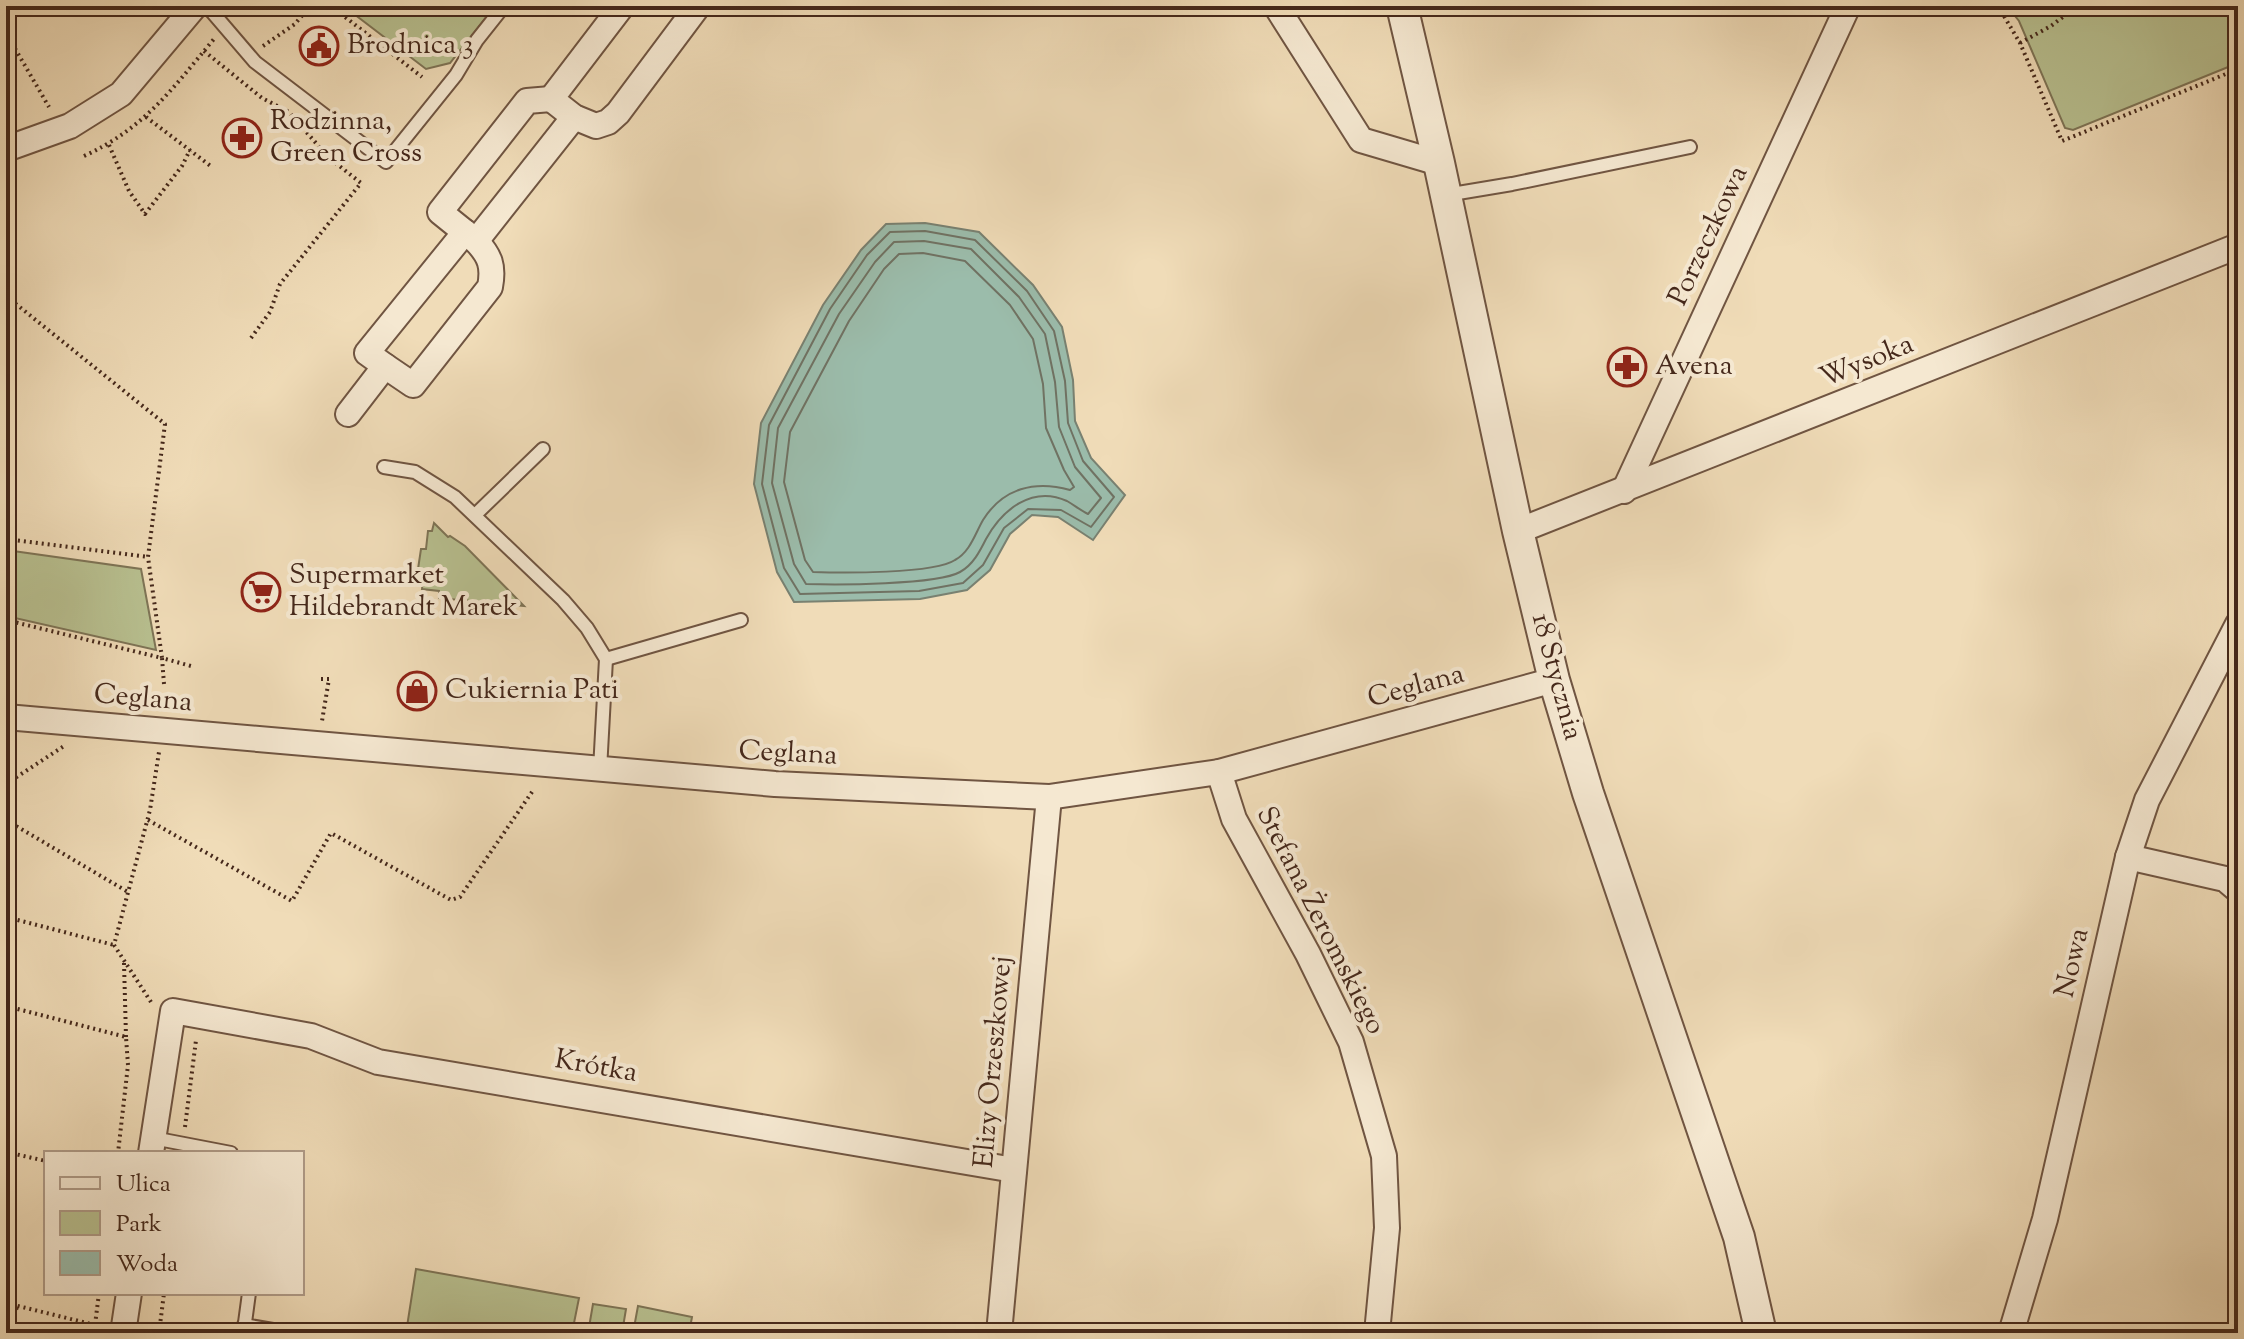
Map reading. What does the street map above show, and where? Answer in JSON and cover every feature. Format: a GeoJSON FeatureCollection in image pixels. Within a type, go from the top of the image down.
{"type":"FeatureCollection","features":[{"type":"Feature","properties":{"kind":"street"},"geometry":{"type":"LineString","coordinates":[[6,149],[64,129],[121,94],[195,6]]}},
{"type":"Feature","properties":{"kind":"street"},"geometry":{"type":"LineString","coordinates":[[551,99],[622,6]]}},
{"type":"Feature","properties":{"kind":"street"},"geometry":{"type":"LineString","coordinates":[[574,117],[470,236],[367,353],[413,385],[490,287],[494,270],[488,254],[470,236],[440,212],[527,101],[551,99],[574,117],[596,126],[608,122],[698,6]]}},
{"type":"Feature","properties":{"kind":"street"},"geometry":{"type":"LineString","coordinates":[[1276,6],[1361,140],[1439,163]]}},
{"type":"Feature","properties":{"kind":"street","name":"18 Stycznia"},"geometry":{"type":"LineString","coordinates":[[1402,6],[1554,680],[1588,793],[1739,1237],[1761,1333]]}},
{"type":"Feature","properties":{"kind":"street","name":"Porzeczkowa"},"geometry":{"type":"LineString","coordinates":[[1624,491],[1848,6]]}},
{"type":"Feature","properties":{"kind":"street","name":"Wysoka"},"geometry":{"type":"LineString","coordinates":[[1518,531],[2238,246]]}},
{"type":"Feature","properties":{"kind":"street"},"geometry":{"type":"LineString","coordinates":[[348,414],[385,366]]}},
{"type":"Feature","properties":{"kind":"street","name":"Nowa"},"geometry":{"type":"LineString","coordinates":[[2011,1333],[2045,1219],[2128,857],[2147,800],[2238,624]]}},
{"type":"Feature","properties":{"kind":"street","name":"Ceglana"},"geometry":{"type":"LineString","coordinates":[[6,717],[775,784],[1049,797],[1219,772],[1554,680]]}},
{"type":"Feature","properties":{"kind":"street","name":"Stefana Żeromskiego"},"geometry":{"type":"LineString","coordinates":[[1219,772],[1234,819],[1308,954],[1351,1042],[1384,1156],[1387,1228],[1377,1333]]}},
{"type":"Feature","properties":{"kind":"street","name":"Elizy Orzeszkowej"},"geometry":{"type":"LineString","coordinates":[[999,1333],[1049,797]]}},
{"type":"Feature","properties":{"kind":"street"},"geometry":{"type":"LineString","coordinates":[[2128,857],[2225,879],[2238,890]]}},
{"type":"Feature","properties":{"kind":"street"},"geometry":{"type":"LineString","coordinates":[[152,1145],[173,1011]]}},
{"type":"Feature","properties":{"kind":"street","name":"Krótka"},"geometry":{"type":"LineString","coordinates":[[173,1011],[311,1036],[378,1062],[1014,1170]]}},
{"type":"Feature","properties":{"kind":"street"},"geometry":{"type":"LineString","coordinates":[[123,1333],[129,1295]]}},
{"type":"Feature","properties":{"kind":"lane"},"geometry":{"type":"LineString","coordinates":[[207,6],[255,62],[386,162],[456,75],[477,40],[504,6]]}},
{"type":"Feature","properties":{"kind":"lane"},"geometry":{"type":"LineString","coordinates":[[1446,195],[1690,147]]}},
{"type":"Feature","properties":{"kind":"lane"},"geometry":{"type":"LineString","coordinates":[[475,515],[543,449]]}},
{"type":"Feature","properties":{"kind":"lane"},"geometry":{"type":"LineString","coordinates":[[384,467],[415,472],[455,497],[563,600],[587,628],[606,659],[600,770]]}},
{"type":"Feature","properties":{"kind":"lane"},"geometry":{"type":"LineString","coordinates":[[606,659],[741,620]]}},
{"type":"Feature","properties":{"kind":"lane"},"geometry":{"type":"LineString","coordinates":[[152,1145],[182,1144],[220,1151]]}},
{"type":"Feature","properties":{"kind":"lane"},"geometry":{"type":"LineString","coordinates":[[249,1295],[244,1329],[290,1333]]}},
{"type":"Feature","properties":{"kind":"path"},"geometry":{"type":"LineString","coordinates":[[84,156],[109,145],[146,117],[242,6]]}},
{"type":"Feature","properties":{"kind":"path"},"geometry":{"type":"LineString","coordinates":[[233,74],[250,55],[295,24],[310,6]]}},
{"type":"Feature","properties":{"kind":"path"},"geometry":{"type":"LineString","coordinates":[[331,6],[422,77]]}},
{"type":"Feature","properties":{"kind":"path"},"geometry":{"type":"LineString","coordinates":[[1998,6],[2020,43],[2062,141],[2238,69]]}},
{"type":"Feature","properties":{"kind":"path"},"geometry":{"type":"LineString","coordinates":[[2020,43],[2051,26],[2077,6]]}},
{"type":"Feature","properties":{"kind":"path"},"geometry":{"type":"LineString","coordinates":[[6,33],[64,129]]}},
{"type":"Feature","properties":{"kind":"path"},"geometry":{"type":"LineString","coordinates":[[204,51],[262,98],[289,112],[328,157],[361,183],[280,284],[270,312],[251,338]]}},
{"type":"Feature","properties":{"kind":"path"},"geometry":{"type":"LineString","coordinates":[[146,117],[212,167]]}},
{"type":"Feature","properties":{"kind":"path"},"geometry":{"type":"LineString","coordinates":[[109,145],[129,191],[145,214],[182,166],[190,150]]}},
{"type":"Feature","properties":{"kind":"path"},"geometry":{"type":"LineString","coordinates":[[6,296],[165,424],[148,557],[164,684]]}},
{"type":"Feature","properties":{"kind":"path"},"geometry":{"type":"LineString","coordinates":[[6,539],[148,557]]}},
{"type":"Feature","properties":{"kind":"path"},"geometry":{"type":"LineString","coordinates":[[6,620],[191,666]]}},
{"type":"Feature","properties":{"kind":"path"},"geometry":{"type":"LineString","coordinates":[[321,679],[329,679],[321,726]]}},
{"type":"Feature","properties":{"kind":"path"},"geometry":{"type":"LineString","coordinates":[[114,945],[148,820],[159,745]]}},
{"type":"Feature","properties":{"kind":"path"},"geometry":{"type":"LineString","coordinates":[[148,820],[292,901],[331,833],[451,900],[460,897],[534,789]]}},
{"type":"Feature","properties":{"kind":"path"},"geometry":{"type":"LineString","coordinates":[[6,820],[128,892]]}},
{"type":"Feature","properties":{"kind":"path"},"geometry":{"type":"LineString","coordinates":[[6,917],[114,945],[153,1006],[173,1011]]}},
{"type":"Feature","properties":{"kind":"path"},"geometry":{"type":"LineString","coordinates":[[118,1151],[128,1065],[124,961]]}},
{"type":"Feature","properties":{"kind":"path"},"geometry":{"type":"LineString","coordinates":[[6,1006],[126,1037]]}},
{"type":"Feature","properties":{"kind":"path"},"geometry":{"type":"LineString","coordinates":[[182,1144],[199,1016]]}},
{"type":"Feature","properties":{"kind":"path"},"geometry":{"type":"LineString","coordinates":[[6,1152],[44,1161]]}},
{"type":"Feature","properties":{"kind":"path"},"geometry":{"type":"LineString","coordinates":[[99,1295],[95,1325],[99,1333]]}},
{"type":"Feature","properties":{"kind":"path"},"geometry":{"type":"LineString","coordinates":[[159,1333],[164,1295]]}},
{"type":"Feature","properties":{"kind":"path"},"geometry":{"type":"LineString","coordinates":[[6,1303],[95,1325]]}},
{"type":"Feature","properties":{"kind":"path"},"geometry":{"type":"LineString","coordinates":[[6,1315],[20,1306]]}},
{"type":"Feature","properties":{"kind":"path"},"geometry":{"type":"LineString","coordinates":[[728,1333],[729,1329],[759,1333]]}},
{"type":"Feature","properties":{"kind":"green space"},"geometry":{"type":"Polygon","coordinates":[[[490,6],[491,11],[450,63],[426,69],[354,14],[354,7],[490,6]]]}},
{"type":"Feature","properties":{"kind":"green space"},"geometry":{"type":"Polygon","coordinates":[[[2007,6],[2238,6],[2238,63],[2073,130],[2065,128],[2019,21],[2007,6]]]}},
{"type":"Feature","properties":{"kind":"green space"},"geometry":{"type":"Polygon","coordinates":[[[434,523],[448,537],[465,546],[524,606],[439,598],[439,591],[422,589],[424,570],[418,569],[421,549],[426,549],[428,531],[432,531],[434,523]]]}},
{"type":"Feature","properties":{"kind":"green space"},"geometry":{"type":"Polygon","coordinates":[[[6,550],[141,569],[156,650],[6,616],[6,550]]]}},
{"type":"Feature","properties":{"kind":"green space"},"geometry":{"type":"Polygon","coordinates":[[[416,1269],[579,1298],[572,1333],[406,1333],[416,1269]]]}},
{"type":"Feature","properties":{"kind":"green space"},"geometry":{"type":"Polygon","coordinates":[[[593,1304],[626,1309],[622,1333],[588,1333],[593,1304]]]}},
{"type":"Feature","properties":{"kind":"green space"},"geometry":{"type":"Polygon","coordinates":[[[638,1306],[692,1317],[689,1333],[633,1333],[638,1306]]]}},
{"type":"Feature","properties":{"kind":"water"},"geometry":{"type":"Polygon","coordinates":[[[925,223],[979,232],[1033,285],[1062,327],[1073,380],[1075,421],[1091,458],[1125,495],[1093,540],[1058,517],[1032,515],[1010,534],[990,570],[967,590],[920,599],[794,602],[777,572],[754,484],[761,423],[823,305],[861,250],[886,224],[925,223]]]}},
{"type":"Feature","properties":{"kind":"place","name":"Brodnica 3"},"geometry":{"type":"Point","coordinates":[319,46]}},
{"type":"Feature","properties":{"kind":"place","name":"Rodzinna, Green Cross"},"geometry":{"type":"Point","coordinates":[242,138]}},
{"type":"Feature","properties":{"kind":"place","name":"Avena"},"geometry":{"type":"Point","coordinates":[1627,367]}},
{"type":"Feature","properties":{"kind":"place","name":"Supermarket Hildebrandt Marek"},"geometry":{"type":"Point","coordinates":[261,592]}},
{"type":"Feature","properties":{"kind":"place","name":"Cukiernia Pati"},"geometry":{"type":"Point","coordinates":[417,691]}}]}
